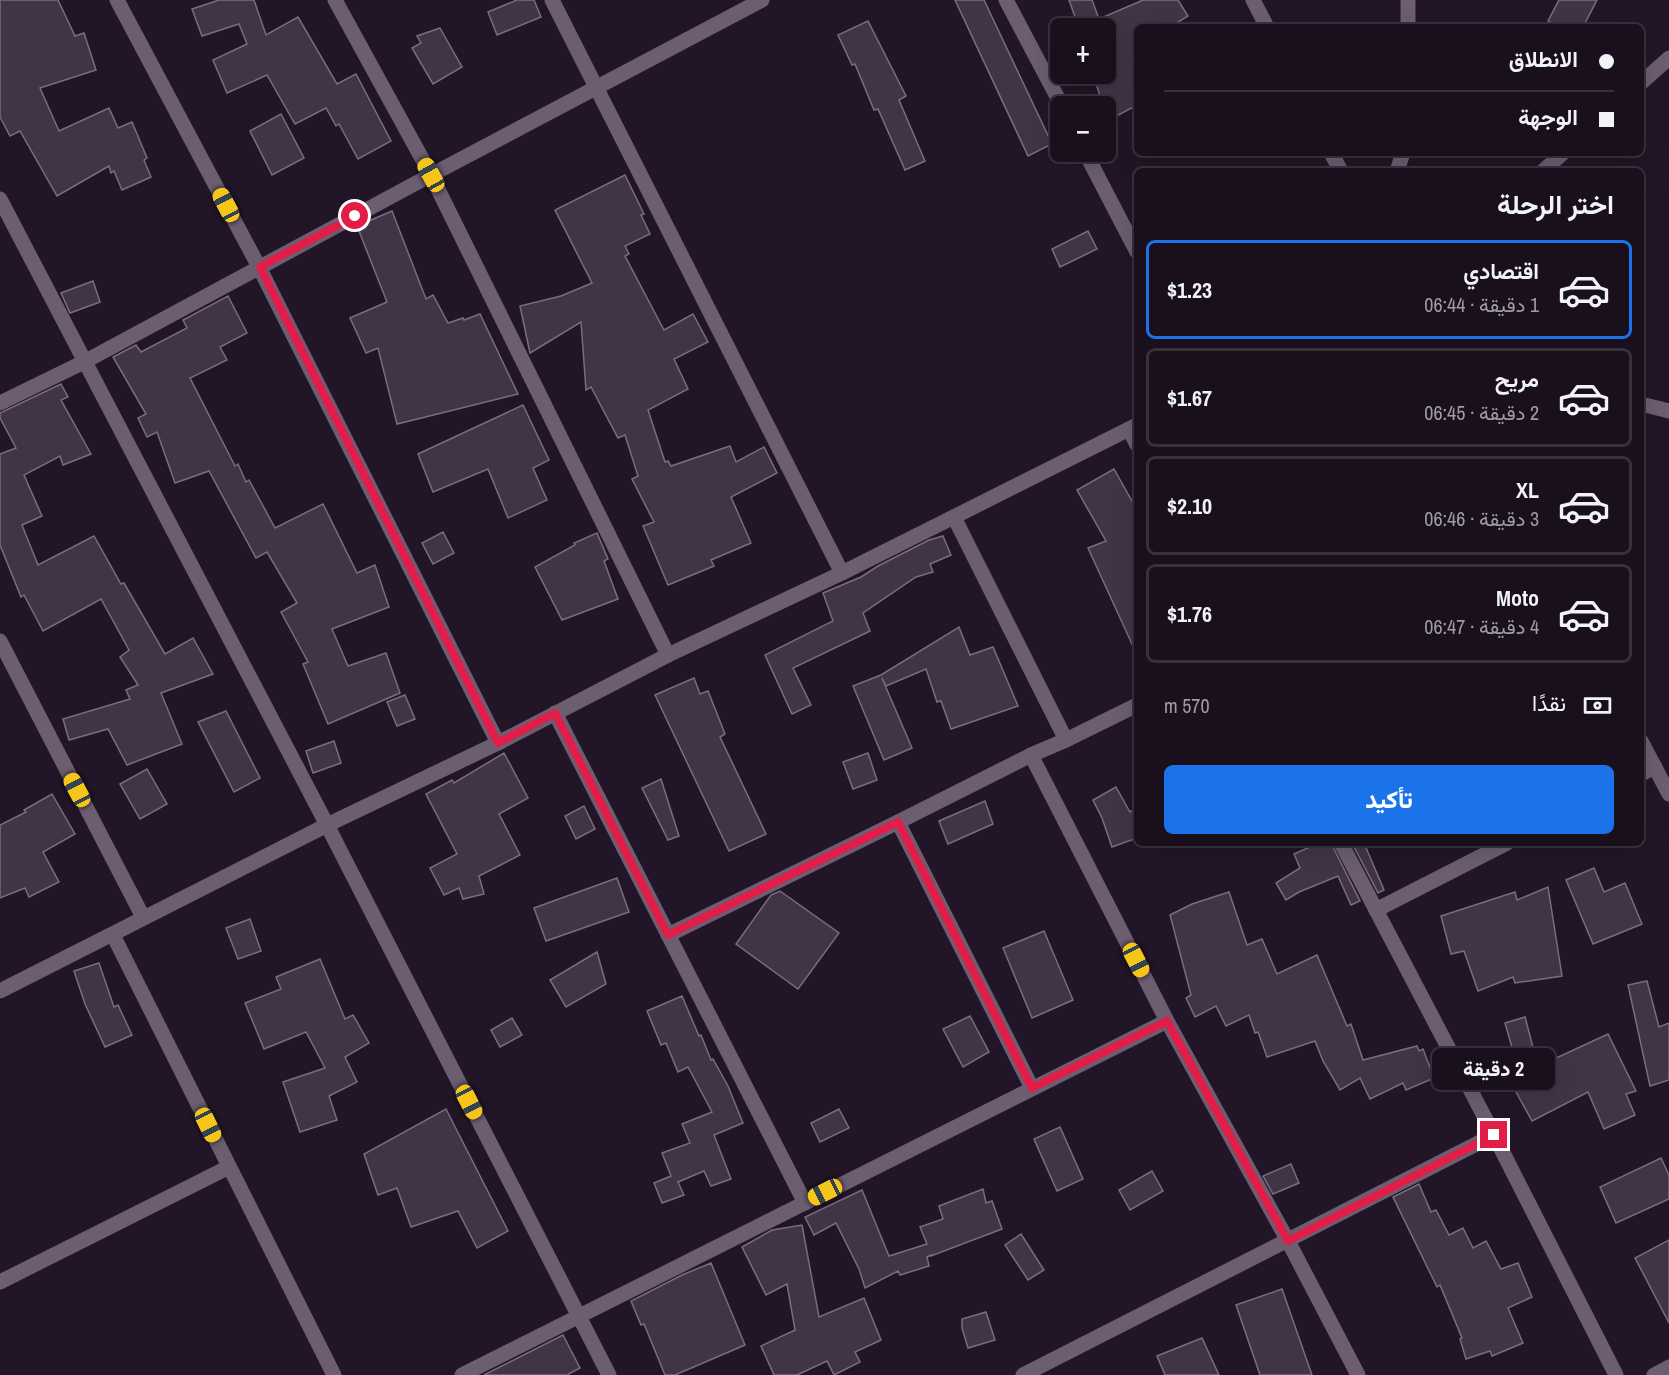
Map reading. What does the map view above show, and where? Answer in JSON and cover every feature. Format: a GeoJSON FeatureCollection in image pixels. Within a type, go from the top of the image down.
{"type":"FeatureCollection","features":[{"type":"Feature","properties":{"kind":"street"},"geometry":{"type":"LineString","coordinates":[[117,0],[260,267],[498,743]]}},
{"type":"Feature","properties":{"kind":"street"},"geometry":{"type":"LineString","coordinates":[[335,0],[431,175],[668,655]]}},
{"type":"Feature","properties":{"kind":"street"},"geometry":{"type":"LineString","coordinates":[[552,0],[842,573]]}},
{"type":"Feature","properties":{"kind":"street"},"geometry":{"type":"LineString","coordinates":[[0,403],[84,362],[762,0]]}},
{"type":"Feature","properties":{"kind":"street"},"geometry":{"type":"LineString","coordinates":[[1006,0],[1057,96]]}},
{"type":"Feature","properties":{"kind":"street"},"geometry":{"type":"LineString","coordinates":[[1253,0],[1265,24]]}},
{"type":"Feature","properties":{"kind":"street"},"geometry":{"type":"LineString","coordinates":[[1408,0],[1408,24]]}},
{"type":"Feature","properties":{"kind":"street"},"geometry":{"type":"LineString","coordinates":[[1644,80],[1669,58]]}},
{"type":"Feature","properties":{"kind":"street"},"geometry":{"type":"LineString","coordinates":[[1546,168],[1560,156]]}},
{"type":"Feature","properties":{"kind":"street"},"geometry":{"type":"LineString","coordinates":[[1090,162],[1134,246]]}},
{"type":"Feature","properties":{"kind":"street"},"geometry":{"type":"LineString","coordinates":[[0,199],[327,825],[609,1375]]}},
{"type":"Feature","properties":{"kind":"street"},"geometry":{"type":"LineString","coordinates":[[1644,405],[1669,411]]}},
{"type":"Feature","properties":{"kind":"street"},"geometry":{"type":"LineString","coordinates":[[0,991],[327,825],[498,743],[668,655],[842,573],[1133,427]]}},
{"type":"Feature","properties":{"kind":"street"},"geometry":{"type":"LineString","coordinates":[[954,517],[1066,740]]}},
{"type":"Feature","properties":{"kind":"street"},"geometry":{"type":"LineString","coordinates":[[0,641],[143,917]]}},
{"type":"Feature","properties":{"kind":"street"},"geometry":{"type":"LineString","coordinates":[[668,935],[1031,754],[1066,740],[1134,706]]}},
{"type":"Feature","properties":{"kind":"street"},"geometry":{"type":"LineString","coordinates":[[555,713],[805,1203]]}},
{"type":"Feature","properties":{"kind":"street"},"geometry":{"type":"LineString","coordinates":[[1644,753],[1648,770],[1669,794]]}},
{"type":"Feature","properties":{"kind":"street"},"geometry":{"type":"LineString","coordinates":[[1031,754],[1167,1021],[1288,1241],[1358,1375]]}},
{"type":"Feature","properties":{"kind":"street"},"geometry":{"type":"LineString","coordinates":[[898,822],[1032,1088]]}},
{"type":"Feature","properties":{"kind":"street"},"geometry":{"type":"LineString","coordinates":[[1343,846],[1494,1135],[1616,1375]]}},
{"type":"Feature","properties":{"kind":"street"},"geometry":{"type":"LineString","coordinates":[[1376,910],[1501,846]]}},
{"type":"Feature","properties":{"kind":"street"},"geometry":{"type":"LineString","coordinates":[[113,935],[334,1375]]}},
{"type":"Feature","properties":{"kind":"street"},"geometry":{"type":"LineString","coordinates":[[462,1375],[1167,1021]]}},
{"type":"Feature","properties":{"kind":"street"},"geometry":{"type":"LineString","coordinates":[[1023,1375],[1494,1135]]}},
{"type":"Feature","properties":{"kind":"street"},"geometry":{"type":"LineString","coordinates":[[0,1282],[229,1167]]}},
{"type":"Feature","properties":{"kind":"street"},"geometry":{"type":"LineString","coordinates":[[1654,1375],[1669,1367]]}},
{"type":"Feature","properties":{"kind":"building"},"geometry":{"type":"Polygon","coordinates":[[[0,0],[58,0],[75,36],[84,33],[96,70],[40,88],[59,131],[109,108],[118,128],[132,122],[147,158],[144,160],[151,177],[122,190],[114,171],[111,173],[109,166],[57,196],[20,131],[10,136],[0,117],[0,0]]]}},
{"type":"Feature","properties":{"kind":"building"},"geometry":{"type":"Polygon","coordinates":[[[219,0],[254,0],[266,35],[298,17],[337,84],[356,74],[391,141],[358,159],[339,124],[336,126],[326,108],[295,124],[267,75],[227,93],[213,60],[247,44],[239,24],[202,36],[192,9],[219,0]]]}},
{"type":"Feature","properties":{"kind":"building"},"geometry":{"type":"Polygon","coordinates":[[[517,0],[534,0],[541,17],[497,35],[488,12],[517,0]]]}},
{"type":"Feature","properties":{"kind":"building"},"geometry":{"type":"Polygon","coordinates":[[[955,0],[984,0],[1050,140],[1050,145],[1028,156],[955,0]]]}},
{"type":"Feature","properties":{"kind":"building"},"geometry":{"type":"Polygon","coordinates":[[[1069,0],[1092,0],[1099,18],[1075,18],[1069,0]]]}},
{"type":"Feature","properties":{"kind":"building"},"geometry":{"type":"Polygon","coordinates":[[[1143,0],[1178,0],[1188,16],[1175,24],[1134,24],[1134,107],[1116,116],[1116,96],[1100,96],[1096,84],[1116,84],[1116,18],[1101,18],[1143,0]]]}},
{"type":"Feature","properties":{"kind":"building"},"geometry":{"type":"Polygon","coordinates":[[[1559,0],[1597,0],[1585,24],[1554,24],[1548,21],[1559,0]]]}},
{"type":"Feature","properties":{"kind":"building"},"geometry":{"type":"Polygon","coordinates":[[[868,21],[906,96],[899,100],[925,161],[905,170],[878,109],[874,110],[855,64],[852,65],[838,35],[868,21]]]}},
{"type":"Feature","properties":{"kind":"building"},"geometry":{"type":"Polygon","coordinates":[[[440,28],[462,67],[433,84],[412,48],[421,43],[417,36],[440,28]]]}},
{"type":"Feature","properties":{"kind":"building"},"geometry":{"type":"Polygon","coordinates":[[[281,114],[304,158],[272,175],[250,131],[281,114]]]}},
{"type":"Feature","properties":{"kind":"building"},"geometry":{"type":"Polygon","coordinates":[[[625,175],[644,214],[641,215],[650,234],[625,246],[629,254],[625,256],[664,330],[693,314],[708,342],[674,359],[688,389],[648,410],[665,462],[668,461],[671,466],[730,446],[736,462],[764,447],[777,473],[731,497],[751,543],[711,560],[714,566],[668,585],[643,526],[654,522],[632,479],[638,476],[625,435],[618,438],[591,387],[586,390],[581,322],[530,353],[520,306],[561,296],[592,283],[555,210],[625,175]]]}},
{"type":"Feature","properties":{"kind":"building"},"geometry":{"type":"Polygon","coordinates":[[[392,211],[426,299],[433,295],[448,323],[480,314],[518,394],[397,424],[378,348],[366,353],[350,318],[387,302],[357,226],[392,211]]]}},
{"type":"Feature","properties":{"kind":"building"},"geometry":{"type":"Polygon","coordinates":[[[1088,231],[1097,249],[1060,267],[1052,249],[1088,231]]]}},
{"type":"Feature","properties":{"kind":"building"},"geometry":{"type":"Polygon","coordinates":[[[93,281],[100,302],[70,313],[61,293],[93,281]]]}},
{"type":"Feature","properties":{"kind":"building"},"geometry":{"type":"Polygon","coordinates":[[[228,296],[247,333],[220,347],[227,360],[190,378],[235,466],[238,464],[246,482],[249,480],[275,528],[323,504],[357,573],[375,565],[389,607],[332,629],[348,666],[386,653],[400,693],[328,724],[303,664],[308,662],[281,612],[297,603],[267,552],[256,558],[209,471],[175,483],[157,432],[147,437],[138,418],[146,414],[113,357],[136,345],[141,352],[187,328],[183,320],[228,296]]]}},
{"type":"Feature","properties":{"kind":"building"},"geometry":{"type":"Polygon","coordinates":[[[61,384],[68,397],[61,400],[91,454],[63,465],[60,456],[24,475],[42,516],[22,525],[38,565],[94,536],[165,654],[193,638],[213,674],[161,693],[182,744],[127,765],[108,729],[69,740],[63,719],[130,699],[126,690],[138,685],[120,657],[129,650],[101,599],[43,631],[24,595],[21,597],[0,545],[0,454],[16,448],[0,418],[0,413],[61,384]]]}},
{"type":"Feature","properties":{"kind":"building"},"geometry":{"type":"Polygon","coordinates":[[[523,405],[549,460],[533,468],[547,500],[508,518],[488,469],[433,492],[418,454],[523,405]]]}},
{"type":"Feature","properties":{"kind":"building"},"geometry":{"type":"Polygon","coordinates":[[[1114,469],[1134,505],[1134,648],[1088,548],[1106,541],[1077,490],[1114,469]]]}},
{"type":"Feature","properties":{"kind":"building"},"geometry":{"type":"Polygon","coordinates":[[[443,532],[454,553],[433,564],[422,543],[443,532]]]}},
{"type":"Feature","properties":{"kind":"building"},"geometry":{"type":"Polygon","coordinates":[[[597,533],[608,559],[604,561],[618,599],[562,620],[535,567],[575,545],[574,543],[597,533]]]}},
{"type":"Feature","properties":{"kind":"building"},"geometry":{"type":"Polygon","coordinates":[[[943,536],[951,555],[930,564],[933,572],[916,577],[863,613],[870,631],[793,668],[811,705],[792,714],[765,655],[833,621],[823,593],[861,577],[929,540],[943,536]]]}},
{"type":"Feature","properties":{"kind":"building"},"geometry":{"type":"Polygon","coordinates":[[[959,627],[970,655],[993,647],[1018,706],[951,729],[941,701],[937,702],[926,669],[886,686],[882,678],[912,748],[884,760],[853,686],[881,675],[959,627]]]}},
{"type":"Feature","properties":{"kind":"building"},"geometry":{"type":"Polygon","coordinates":[[[694,678],[700,694],[708,691],[725,734],[720,737],[766,834],[729,851],[655,695],[694,678]]]}},
{"type":"Feature","properties":{"kind":"building"},"geometry":{"type":"Polygon","coordinates":[[[405,695],[415,719],[397,726],[387,702],[405,695]]]}},
{"type":"Feature","properties":{"kind":"building"},"geometry":{"type":"Polygon","coordinates":[[[226,711],[260,778],[234,792],[198,722],[226,711]]]}},
{"type":"Feature","properties":{"kind":"building"},"geometry":{"type":"Polygon","coordinates":[[[334,741],[341,763],[313,773],[306,751],[334,741]]]}},
{"type":"Feature","properties":{"kind":"building"},"geometry":{"type":"Polygon","coordinates":[[[504,753],[528,798],[499,814],[520,855],[479,876],[484,894],[463,899],[459,888],[444,895],[430,868],[457,854],[426,794],[452,780],[454,783],[504,753]]]}},
{"type":"Feature","properties":{"kind":"building"},"geometry":{"type":"Polygon","coordinates":[[[868,753],[877,780],[853,789],[843,762],[868,753]]]}},
{"type":"Feature","properties":{"kind":"building"},"geometry":{"type":"Polygon","coordinates":[[[147,769],[167,804],[140,819],[120,784],[147,769]]]}},
{"type":"Feature","properties":{"kind":"building"},"geometry":{"type":"Polygon","coordinates":[[[661,779],[679,836],[668,840],[642,788],[661,779]]]}},
{"type":"Feature","properties":{"kind":"building"},"geometry":{"type":"Polygon","coordinates":[[[1116,787],[1130,812],[1134,810],[1134,839],[1112,847],[1093,800],[1116,787]]]}},
{"type":"Feature","properties":{"kind":"building"},"geometry":{"type":"Polygon","coordinates":[[[52,794],[75,834],[43,852],[59,882],[29,897],[25,888],[0,898],[0,825],[26,812],[24,810],[52,794]]]}},
{"type":"Feature","properties":{"kind":"building"},"geometry":{"type":"Polygon","coordinates":[[[985,801],[993,824],[948,844],[939,821],[985,801]]]}},
{"type":"Feature","properties":{"kind":"building"},"geometry":{"type":"Polygon","coordinates":[[[584,806],[595,829],[576,839],[565,816],[584,806]]]}},
{"type":"Feature","properties":{"kind":"building"},"geometry":{"type":"Polygon","coordinates":[[[1312,846],[1332,846],[1360,901],[1351,905],[1338,876],[1299,892],[1286,900],[1276,883],[1300,868],[1294,854],[1312,846]]]}},
{"type":"Feature","properties":{"kind":"building"},"geometry":{"type":"Polygon","coordinates":[[[1354,846],[1365,846],[1384,890],[1378,893],[1354,846]]]}},
{"type":"Feature","properties":{"kind":"building"},"geometry":{"type":"Polygon","coordinates":[[[1594,868],[1604,892],[1625,883],[1642,924],[1593,944],[1566,880],[1594,868]]]}},
{"type":"Feature","properties":{"kind":"building"},"geometry":{"type":"Polygon","coordinates":[[[617,878],[629,912],[546,941],[534,908],[617,878]]]}},
{"type":"Feature","properties":{"kind":"building"},"geometry":{"type":"Polygon","coordinates":[[[1548,887],[1562,976],[1515,983],[1513,977],[1478,991],[1464,951],[1451,954],[1441,916],[1515,892],[1517,900],[1548,887]]]}},
{"type":"Feature","properties":{"kind":"building"},"geometry":{"type":"Polygon","coordinates":[[[780,891],[839,933],[798,989],[736,944],[771,895],[780,891]]]}},
{"type":"Feature","properties":{"kind":"building"},"geometry":{"type":"Polygon","coordinates":[[[1229,892],[1247,945],[1262,939],[1277,974],[1317,955],[1347,1026],[1351,1024],[1363,1060],[1417,1046],[1419,1051],[1423,1049],[1434,1078],[1406,1090],[1403,1083],[1370,1099],[1360,1078],[1340,1090],[1323,1061],[1315,1041],[1267,1057],[1249,1015],[1226,1026],[1216,1006],[1195,1017],[1186,998],[1191,995],[1170,915],[1192,904],[1229,892]]]}},
{"type":"Feature","properties":{"kind":"building"},"geometry":{"type":"Polygon","coordinates":[[[250,919],[261,951],[238,959],[226,928],[250,919]]]}},
{"type":"Feature","properties":{"kind":"building"},"geometry":{"type":"Polygon","coordinates":[[[1044,931],[1073,1000],[1032,1018],[1003,948],[1044,931]]]}},
{"type":"Feature","properties":{"kind":"building"},"geometry":{"type":"Polygon","coordinates":[[[597,952],[606,984],[566,1007],[550,980],[597,952]]]}},
{"type":"Feature","properties":{"kind":"building"},"geometry":{"type":"Polygon","coordinates":[[[320,959],[345,1019],[353,1015],[369,1043],[345,1057],[357,1082],[329,1096],[337,1120],[300,1132],[283,1082],[325,1068],[306,1032],[264,1049],[245,1003],[281,989],[276,977],[320,959]]]}},
{"type":"Feature","properties":{"kind":"building"},"geometry":{"type":"Polygon","coordinates":[[[99,963],[114,1007],[118,1005],[132,1035],[105,1047],[85,1004],[74,971],[99,963]]]}},
{"type":"Feature","properties":{"kind":"building"},"geometry":{"type":"Polygon","coordinates":[[[1647,981],[1659,1027],[1669,1023],[1669,1080],[1650,1086],[1628,985],[1647,981]]]}},
{"type":"Feature","properties":{"kind":"building"},"geometry":{"type":"Polygon","coordinates":[[[682,996],[711,1060],[713,1059],[728,1086],[743,1123],[714,1135],[731,1179],[711,1186],[704,1171],[678,1182],[684,1195],[662,1203],[654,1183],[671,1176],[662,1153],[690,1143],[682,1124],[712,1112],[688,1067],[678,1072],[666,1043],[661,1045],[647,1011],[682,996]]]}},
{"type":"Feature","properties":{"kind":"building"},"geometry":{"type":"Polygon","coordinates":[[[970,1016],[989,1052],[963,1067],[943,1029],[970,1016]]]}},
{"type":"Feature","properties":{"kind":"building"},"geometry":{"type":"Polygon","coordinates":[[[1525,1017],[1535,1055],[1546,1049],[1552,1060],[1608,1034],[1636,1091],[1626,1094],[1635,1115],[1604,1129],[1588,1092],[1532,1121],[1504,1070],[1517,1065],[1505,1023],[1525,1017]]]}},
{"type":"Feature","properties":{"kind":"building"},"geometry":{"type":"Polygon","coordinates":[[[512,1018],[522,1035],[500,1047],[491,1030],[512,1018]]]}},
{"type":"Feature","properties":{"kind":"building"},"geometry":{"type":"Polygon","coordinates":[[[446,1109],[508,1231],[477,1248],[458,1211],[411,1227],[397,1188],[378,1195],[364,1154],[446,1109]]]}},
{"type":"Feature","properties":{"kind":"building"},"geometry":{"type":"Polygon","coordinates":[[[839,1109],[849,1128],[820,1142],[811,1123],[839,1109]]]}},
{"type":"Feature","properties":{"kind":"building"},"geometry":{"type":"Polygon","coordinates":[[[1060,1127],[1083,1179],[1057,1191],[1034,1139],[1060,1127]]]}},
{"type":"Feature","properties":{"kind":"building"},"geometry":{"type":"Polygon","coordinates":[[[1661,1158],[1669,1175],[1669,1199],[1616,1223],[1600,1187],[1661,1158]]]}},
{"type":"Feature","properties":{"kind":"building"},"geometry":{"type":"Polygon","coordinates":[[[1291,1164],[1299,1183],[1273,1194],[1263,1176],[1291,1164]]]}},
{"type":"Feature","properties":{"kind":"building"},"geometry":{"type":"Polygon","coordinates":[[[1152,1171],[1163,1191],[1130,1210],[1119,1190],[1152,1171]]]}},
{"type":"Feature","properties":{"kind":"building"},"geometry":{"type":"Polygon","coordinates":[[[1419,1184],[1431,1212],[1436,1210],[1449,1235],[1463,1228],[1473,1248],[1486,1241],[1501,1269],[1518,1263],[1532,1297],[1508,1308],[1523,1343],[1492,1356],[1490,1351],[1466,1359],[1460,1339],[1462,1338],[1440,1285],[1437,1287],[1393,1197],[1419,1184]]]}},
{"type":"Feature","properties":{"kind":"building"},"geometry":{"type":"Polygon","coordinates":[[[983,1189],[986,1203],[992,1201],[1002,1229],[927,1257],[929,1266],[900,1275],[898,1271],[865,1288],[859,1269],[836,1223],[814,1235],[805,1217],[862,1190],[889,1256],[927,1244],[920,1227],[943,1219],[939,1206],[983,1189]]]}},
{"type":"Feature","properties":{"kind":"building"},"geometry":{"type":"Polygon","coordinates":[[[802,1225],[819,1317],[864,1298],[881,1340],[855,1352],[860,1362],[834,1375],[827,1361],[797,1375],[774,1375],[761,1346],[795,1330],[787,1284],[766,1295],[742,1247],[772,1230],[802,1225]]]}},
{"type":"Feature","properties":{"kind":"building"},"geometry":{"type":"Polygon","coordinates":[[[1021,1234],[1044,1270],[1028,1280],[1005,1245],[1021,1234]]]}},
{"type":"Feature","properties":{"kind":"building"},"geometry":{"type":"Polygon","coordinates":[[[1669,1240],[1669,1323],[1635,1258],[1669,1240]]]}},
{"type":"Feature","properties":{"kind":"building"},"geometry":{"type":"Polygon","coordinates":[[[711,1263],[745,1345],[675,1375],[665,1375],[644,1324],[641,1325],[631,1301],[711,1263]]]}},
{"type":"Feature","properties":{"kind":"building"},"geometry":{"type":"Polygon","coordinates":[[[1282,1289],[1312,1375],[1260,1375],[1236,1305],[1282,1289]]]}},
{"type":"Feature","properties":{"kind":"building"},"geometry":{"type":"Polygon","coordinates":[[[986,1312],[995,1340],[968,1348],[962,1328],[962,1319],[986,1312]]]}},
{"type":"Feature","properties":{"kind":"building"},"geometry":{"type":"Polygon","coordinates":[[[563,1335],[580,1368],[567,1375],[484,1375],[563,1335]]]}},
{"type":"Feature","properties":{"kind":"building"},"geometry":{"type":"Polygon","coordinates":[[[1202,1338],[1219,1375],[1165,1375],[1157,1356],[1202,1338]]]}},
{"type":"Feature","properties":{"kind":"route"},"geometry":{"type":"LineString","coordinates":[[355,216],[260,267],[498,743],[555,713],[668,935],[898,822],[1032,1088],[1167,1021],[1288,1241],[1494,1135]]}}]}
